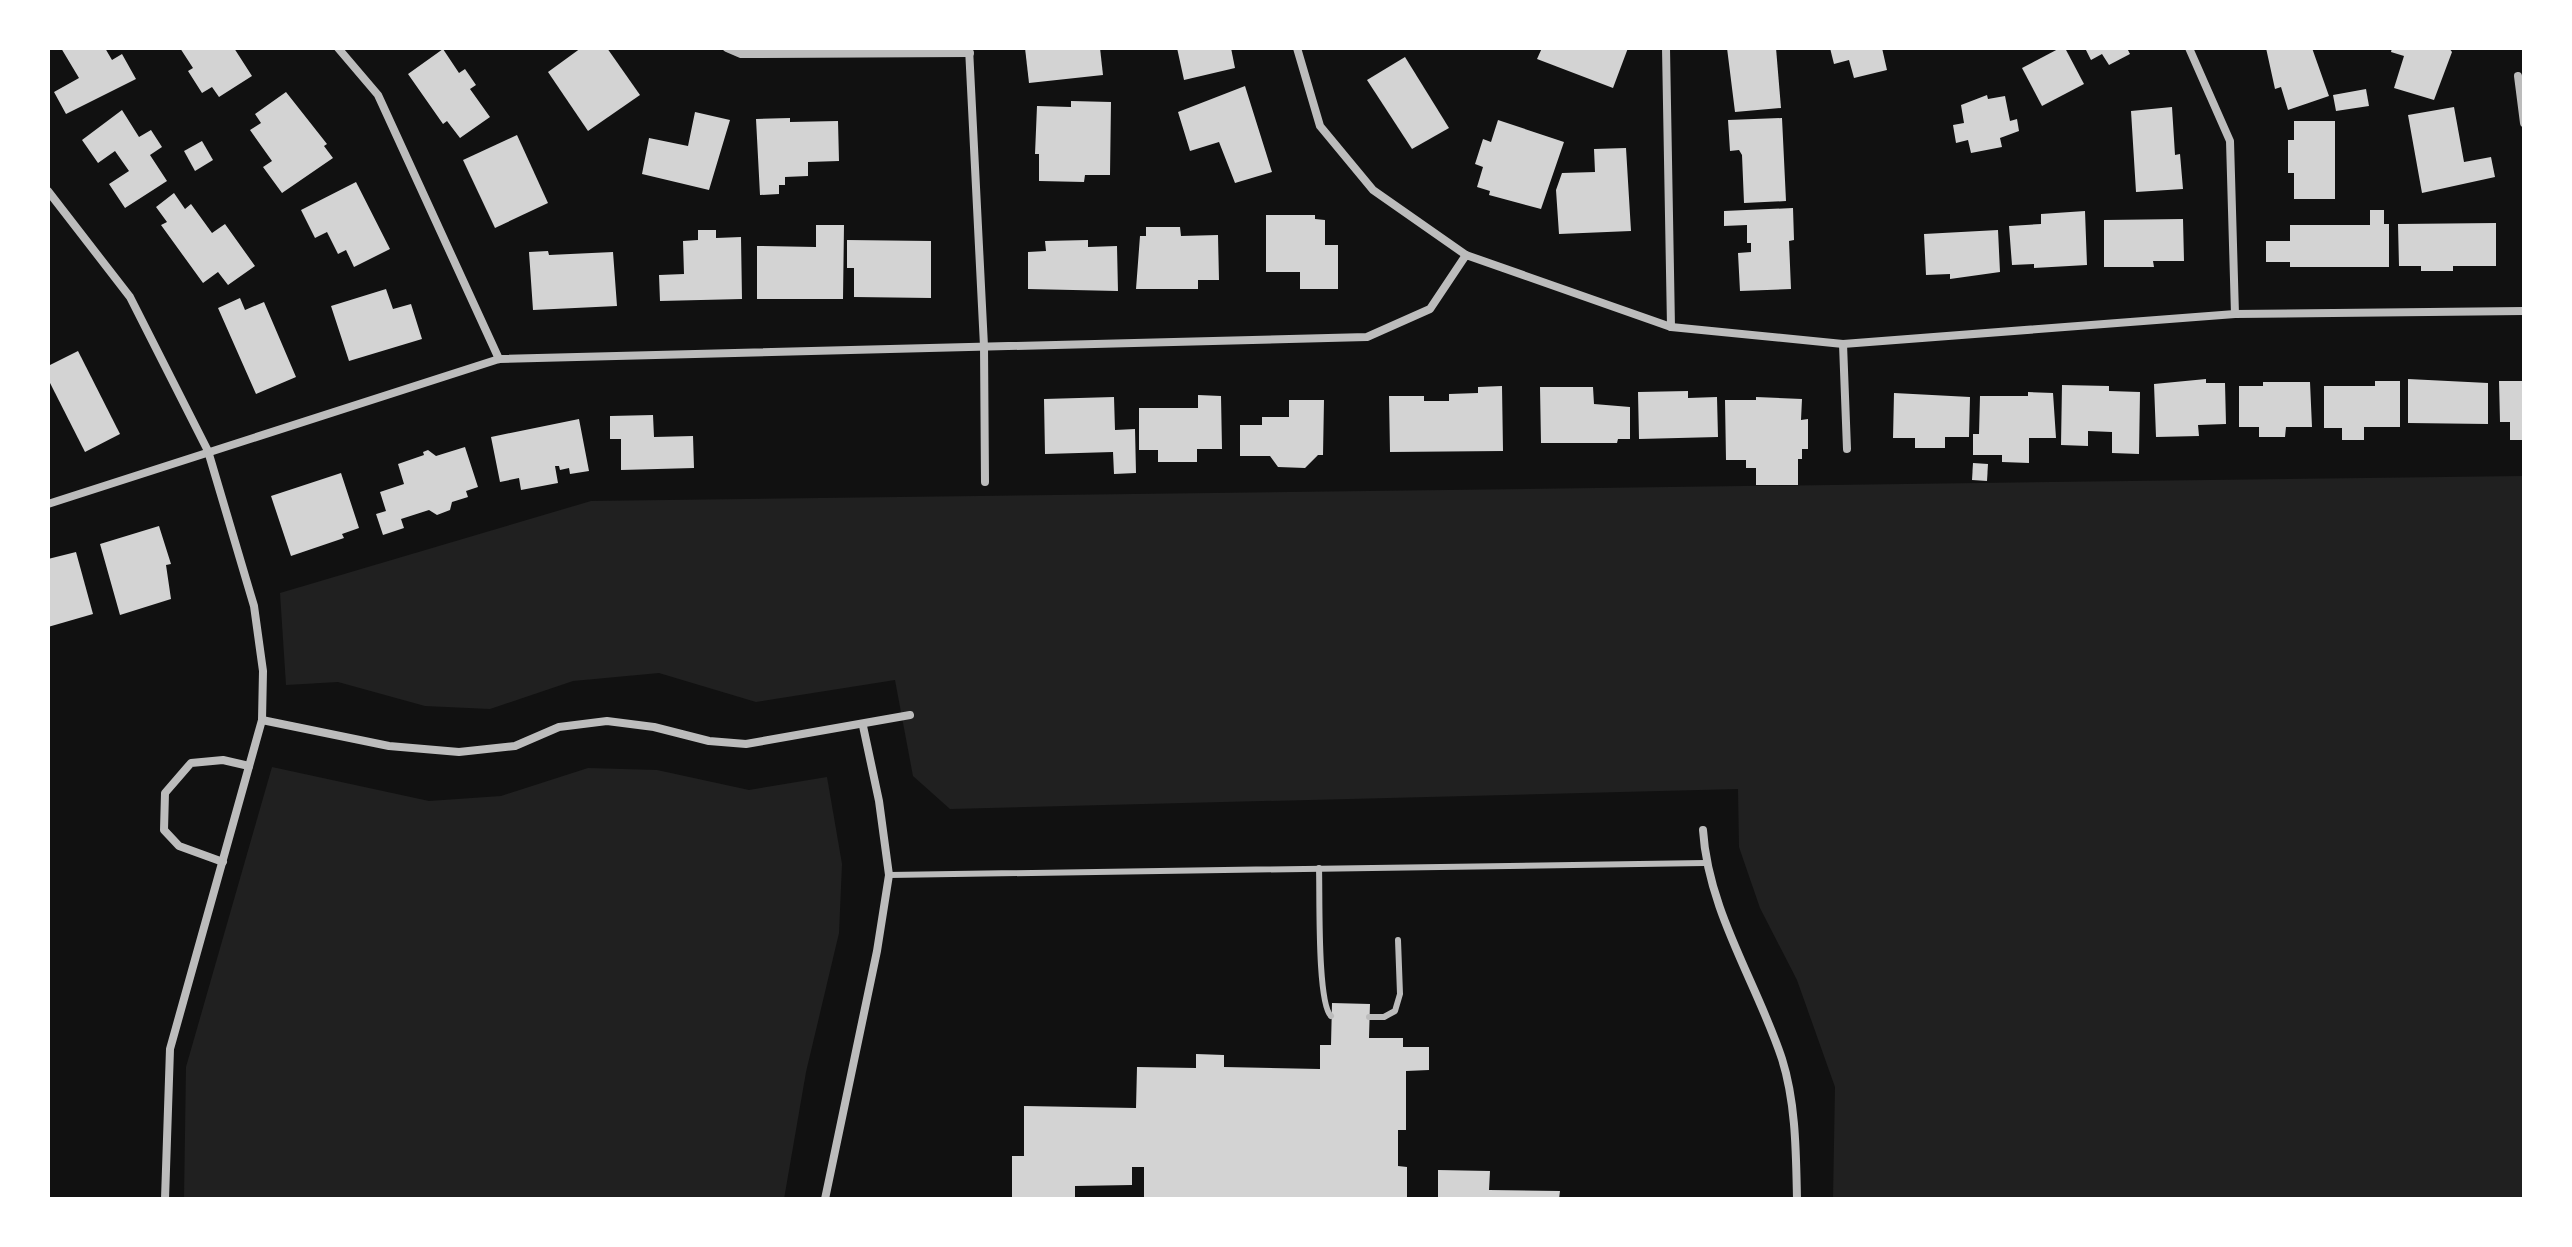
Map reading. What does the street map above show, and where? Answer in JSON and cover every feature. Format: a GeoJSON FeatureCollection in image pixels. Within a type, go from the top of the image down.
{"type":"FeatureCollection","features":[{"type":"Feature","properties":{"kind":"street"},"geometry":{"type":"LineString","coordinates":[[338,48],[378,95],[499,359]]}},
{"type":"Feature","properties":{"kind":"street"},"geometry":{"type":"LineString","coordinates":[[727,48],[741,54],[970,50],[984,346],[985,482]]}},
{"type":"Feature","properties":{"kind":"street"},"geometry":{"type":"LineString","coordinates":[[1297,48],[1320,126],[1373,190],[1466,255],[1671,327],[1843,344],[2235,314],[2524,311]]}},
{"type":"Feature","properties":{"kind":"street"},"geometry":{"type":"LineString","coordinates":[[1666,48],[1671,327]]}},
{"type":"Feature","properties":{"kind":"street"},"geometry":{"type":"LineString","coordinates":[[2189,48],[2230,141],[2235,314]]}},
{"type":"Feature","properties":{"kind":"street"},"geometry":{"type":"LineString","coordinates":[[2518,76],[2524,123]]}},
{"type":"Feature","properties":{"kind":"street"},"geometry":{"type":"LineString","coordinates":[[48,191],[130,297],[208,451],[254,606],[263,671],[262,720],[170,1049],[165,1199]]}},
{"type":"Feature","properties":{"kind":"street"},"geometry":{"type":"LineString","coordinates":[[48,504],[499,359],[1367,337],[1430,309],[1466,255]]}},
{"type":"Feature","properties":{"kind":"street"},"geometry":{"type":"LineString","coordinates":[[1843,344],[1847,449]]}},
{"type":"Feature","properties":{"kind":"street"},"geometry":{"type":"LineString","coordinates":[[262,720],[389,746],[459,752],[515,746],[559,727],[607,721],[654,727],[709,741],[746,744],[863,726],[910,715]]}},
{"type":"Feature","properties":{"kind":"street"},"geometry":{"type":"LineString","coordinates":[[825,1199],[877,951],[889,875],[879,801],[863,726]]}},
{"type":"Feature","properties":{"kind":"street"},"geometry":{"type":"LineString","coordinates":[[223,862],[179,846],[164,830],[165,793],[191,763],[223,760],[249,766]]}},
{"type":"Feature","properties":{"kind":"street"},"geometry":{"type":"LineString","coordinates":[[1703,830],[1705,863],[1714,894],[1761,998],[1784,1064],[1795,1142],[1797,1199]]}},
{"type":"Feature","properties":{"kind":"lane"},"geometry":{"type":"LineString","coordinates":[[889,875],[1705,863]]}},
{"type":"Feature","properties":{"kind":"lane"},"geometry":{"type":"LineString","coordinates":[[1319,868],[1321,981],[1325,1010],[1331,1016]]}},
{"type":"Feature","properties":{"kind":"lane"},"geometry":{"type":"LineString","coordinates":[[1369,1017],[1384,1017],[1395,1011],[1400,994],[1398,940]]}},
{"type":"Feature","properties":{"kind":"shaded area"},"geometry":{"type":"Polygon","coordinates":[[[2524,476],[2524,1199],[1833,1199],[1835,1087],[1797,980],[1760,908],[1739,847],[1738,789],[950,809],[913,776],[895,680],[756,702],[659,673],[573,681],[490,709],[425,706],[338,682],[286,685],[280,593],[591,501],[2524,476]]]}},
{"type":"Feature","properties":{"kind":"shaded area"},"geometry":{"type":"Polygon","coordinates":[[[272,767],[429,801],[501,796],[588,768],[657,770],[749,790],[827,777],[842,864],[839,933],[806,1072],[784,1199],[184,1199],[186,1067],[272,767]]]}},
{"type":"Feature","properties":{"kind":"building"},"geometry":{"type":"Polygon","coordinates":[[[61,48],[105,48],[112,60],[122,54],[136,79],[66,114],[54,92],[79,78],[61,48]]]}},
{"type":"Feature","properties":{"kind":"building"},"geometry":{"type":"Polygon","coordinates":[[[180,48],[234,48],[252,76],[219,97],[212,87],[202,93],[188,71],[193,68],[180,48]]]}},
{"type":"Feature","properties":{"kind":"building"},"geometry":{"type":"Polygon","coordinates":[[[581,48],[607,48],[640,95],[588,131],[548,72],[581,48]]]}},
{"type":"Feature","properties":{"kind":"building"},"geometry":{"type":"Polygon","coordinates":[[[1025,48],[1100,48],[1103,75],[1029,83],[1025,48]]]}},
{"type":"Feature","properties":{"kind":"building"},"geometry":{"type":"Polygon","coordinates":[[[1177,48],[1231,48],[1235,68],[1184,80],[1177,48]]]}},
{"type":"Feature","properties":{"kind":"building"},"geometry":{"type":"Polygon","coordinates":[[[1542,48],[1628,48],[1613,88],[1537,59],[1542,48]]]}},
{"type":"Feature","properties":{"kind":"building"},"geometry":{"type":"Polygon","coordinates":[[[1727,48],[1776,48],[1781,108],[1735,112],[1727,48]]]}},
{"type":"Feature","properties":{"kind":"building"},"geometry":{"type":"Polygon","coordinates":[[[1830,48],[1882,48],[1887,70],[1854,78],[1849,60],[1834,64],[1830,48]]]}},
{"type":"Feature","properties":{"kind":"building"},"geometry":{"type":"Polygon","coordinates":[[[2065,48],[2084,84],[2042,106],[2022,68],[2065,48]]]}},
{"type":"Feature","properties":{"kind":"building"},"geometry":{"type":"Polygon","coordinates":[[[2085,48],[2127,48],[2130,54],[2109,65],[2102,54],[2091,60],[2085,48]]]}},
{"type":"Feature","properties":{"kind":"building"},"geometry":{"type":"Polygon","coordinates":[[[2266,48],[2312,48],[2329,96],[2288,110],[2281,87],[2275,89],[2266,48]]]}},
{"type":"Feature","properties":{"kind":"building"},"geometry":{"type":"Polygon","coordinates":[[[2392,48],[2449,48],[2452,52],[2434,100],[2394,88],[2404,56],[2391,52],[2392,48]]]}},
{"type":"Feature","properties":{"kind":"building"},"geometry":{"type":"Polygon","coordinates":[[[443,49],[459,73],[465,69],[476,85],[470,89],[490,117],[460,138],[447,121],[443,124],[408,74],[443,49]]]}},
{"type":"Feature","properties":{"kind":"building"},"geometry":{"type":"Polygon","coordinates":[[[1405,57],[1449,128],[1412,149],[1367,80],[1405,57]]]}},
{"type":"Feature","properties":{"kind":"building"},"geometry":{"type":"Polygon","coordinates":[[[1245,86],[1272,172],[1235,183],[1219,142],[1190,151],[1178,112],[1245,86]]]}},
{"type":"Feature","properties":{"kind":"building"},"geometry":{"type":"Polygon","coordinates":[[[2366,89],[2369,106],[2336,111],[2333,95],[2366,89]]]}},
{"type":"Feature","properties":{"kind":"building"},"geometry":{"type":"Polygon","coordinates":[[[286,92],[327,144],[324,146],[333,158],[282,193],[263,167],[272,161],[250,130],[261,123],[255,114],[286,92]]]}},
{"type":"Feature","properties":{"kind":"building"},"geometry":{"type":"Polygon","coordinates":[[[1987,95],[1988,99],[2005,96],[2010,121],[2017,119],[2019,131],[2000,138],[2002,147],[1971,153],[1968,140],[1956,143],[1953,125],[1964,123],[1961,105],[1987,95]]]}},
{"type":"Feature","properties":{"kind":"building"},"geometry":{"type":"Polygon","coordinates":[[[1071,101],[1111,102],[1110,175],[1085,175],[1084,182],[1039,181],[1039,154],[1035,154],[1037,106],[1071,107],[1071,101]]]}},
{"type":"Feature","properties":{"kind":"building"},"geometry":{"type":"Polygon","coordinates":[[[2172,107],[2175,155],[2180,154],[2183,189],[2136,192],[2131,111],[2172,107]]]}},
{"type":"Feature","properties":{"kind":"building"},"geometry":{"type":"Polygon","coordinates":[[[2454,107],[2464,162],[2491,157],[2495,177],[2422,193],[2408,115],[2454,107]]]}},
{"type":"Feature","properties":{"kind":"building"},"geometry":{"type":"Polygon","coordinates":[[[122,110],[139,137],[151,130],[162,147],[150,155],[167,181],[125,208],[109,184],[129,171],[115,151],[98,163],[82,140],[122,110]]]}},
{"type":"Feature","properties":{"kind":"building"},"geometry":{"type":"Polygon","coordinates":[[[695,112],[730,120],[709,190],[642,174],[649,138],[688,146],[695,112]]]}},
{"type":"Feature","properties":{"kind":"building"},"geometry":{"type":"Polygon","coordinates":[[[790,118],[790,122],[838,121],[839,161],[808,162],[808,176],[785,177],[785,185],[779,185],[779,194],[760,195],[756,119],[790,118]]]}},
{"type":"Feature","properties":{"kind":"building"},"geometry":{"type":"Polygon","coordinates":[[[1782,118],[1786,201],[1744,203],[1742,155],[1739,150],[1730,151],[1728,120],[1782,118]]]}},
{"type":"Feature","properties":{"kind":"building"},"geometry":{"type":"Polygon","coordinates":[[[1498,120],[1564,142],[1541,209],[1489,195],[1490,191],[1477,187],[1483,167],[1475,164],[1483,139],[1491,142],[1498,120]]]}},
{"type":"Feature","properties":{"kind":"building"},"geometry":{"type":"Polygon","coordinates":[[[2294,121],[2335,121],[2335,199],[2294,199],[2294,173],[2288,173],[2288,140],[2294,140],[2294,121]]]}},
{"type":"Feature","properties":{"kind":"building"},"geometry":{"type":"Polygon","coordinates":[[[517,135],[548,203],[495,228],[463,160],[517,135]]]}},
{"type":"Feature","properties":{"kind":"building"},"geometry":{"type":"Polygon","coordinates":[[[202,141],[213,160],[195,171],[184,151],[202,141]]]}},
{"type":"Feature","properties":{"kind":"building"},"geometry":{"type":"Polygon","coordinates":[[[1626,148],[1631,231],[1559,234],[1556,190],[1562,173],[1595,172],[1594,149],[1626,148]]]}},
{"type":"Feature","properties":{"kind":"building"},"geometry":{"type":"Polygon","coordinates":[[[356,182],[390,249],[354,267],[346,250],[338,254],[327,232],[315,238],[301,210],[356,182]]]}},
{"type":"Feature","properties":{"kind":"building"},"geometry":{"type":"Polygon","coordinates":[[[174,193],[185,209],[191,204],[212,233],[225,224],[255,266],[228,285],[218,272],[203,283],[161,225],[167,222],[156,207],[174,193]]]}},
{"type":"Feature","properties":{"kind":"building"},"geometry":{"type":"Polygon","coordinates":[[[1793,208],[1794,240],[1789,241],[1791,289],[1740,291],[1738,253],[1751,252],[1751,243],[1747,243],[1747,225],[1724,226],[1724,211],[1793,208]]]}},
{"type":"Feature","properties":{"kind":"building"},"geometry":{"type":"Polygon","coordinates":[[[2370,210],[2384,210],[2384,224],[2389,224],[2389,267],[2290,267],[2290,262],[2266,262],[2266,241],[2290,241],[2290,225],[2370,225],[2370,210]]]}},
{"type":"Feature","properties":{"kind":"building"},"geometry":{"type":"Polygon","coordinates":[[[2085,211],[2087,265],[2034,268],[2034,264],[2012,265],[2009,226],[2041,224],[2041,214],[2085,211]]]}},
{"type":"Feature","properties":{"kind":"building"},"geometry":{"type":"Polygon","coordinates":[[[1266,215],[1315,215],[1315,219],[1325,220],[1325,245],[1338,245],[1338,289],[1300,289],[1300,272],[1266,272],[1266,215]]]}},
{"type":"Feature","properties":{"kind":"building"},"geometry":{"type":"Polygon","coordinates":[[[2183,219],[2184,261],[2153,261],[2154,267],[2104,267],[2104,220],[2183,219]]]}},
{"type":"Feature","properties":{"kind":"building"},"geometry":{"type":"Polygon","coordinates":[[[2496,223],[2496,266],[2453,266],[2453,271],[2421,271],[2421,266],[2399,266],[2398,224],[2496,223]]]}},
{"type":"Feature","properties":{"kind":"building"},"geometry":{"type":"Polygon","coordinates":[[[816,225],[844,225],[843,299],[757,299],[757,246],[816,247],[816,225]]]}},
{"type":"Feature","properties":{"kind":"building"},"geometry":{"type":"Polygon","coordinates":[[[1146,227],[1180,227],[1181,236],[1218,235],[1219,280],[1198,280],[1198,289],[1136,289],[1140,236],[1146,236],[1146,227]]]}},
{"type":"Feature","properties":{"kind":"building"},"geometry":{"type":"Polygon","coordinates":[[[698,230],[716,230],[716,238],[741,237],[742,299],[660,301],[659,275],[684,274],[683,241],[698,240],[698,230]]]}},
{"type":"Feature","properties":{"kind":"building"},"geometry":{"type":"Polygon","coordinates":[[[1998,230],[2000,272],[1950,279],[1950,274],[1926,275],[1924,234],[1998,230]]]}},
{"type":"Feature","properties":{"kind":"building"},"geometry":{"type":"Polygon","coordinates":[[[847,240],[931,241],[931,298],[854,297],[854,268],[847,268],[847,240]]]}},
{"type":"Feature","properties":{"kind":"building"},"geometry":{"type":"Polygon","coordinates":[[[1088,240],[1088,247],[1117,246],[1118,291],[1028,289],[1028,252],[1046,251],[1045,241],[1088,240]]]}},
{"type":"Feature","properties":{"kind":"building"},"geometry":{"type":"Polygon","coordinates":[[[548,251],[549,255],[613,252],[617,306],[533,310],[529,252],[548,251]]]}},
{"type":"Feature","properties":{"kind":"building"},"geometry":{"type":"Polygon","coordinates":[[[386,289],[393,309],[411,304],[422,339],[349,361],[331,306],[386,289]]]}},
{"type":"Feature","properties":{"kind":"building"},"geometry":{"type":"Polygon","coordinates":[[[240,298],[245,310],[264,302],[296,377],[256,394],[218,308],[240,298]]]}},
{"type":"Feature","properties":{"kind":"building"},"geometry":{"type":"Polygon","coordinates":[[[78,351],[120,434],[85,452],[48,379],[48,366],[78,351]]]}},
{"type":"Feature","properties":{"kind":"building"},"geometry":{"type":"Polygon","coordinates":[[[2206,379],[2206,383],[2225,383],[2226,424],[2198,425],[2199,436],[2156,437],[2154,384],[2206,379]]]}},
{"type":"Feature","properties":{"kind":"building"},"geometry":{"type":"Polygon","coordinates":[[[2408,379],[2488,383],[2488,424],[2408,423],[2408,379]]]}},
{"type":"Feature","properties":{"kind":"building"},"geometry":{"type":"Polygon","coordinates":[[[2375,381],[2400,381],[2400,427],[2364,427],[2364,440],[2342,440],[2342,428],[2324,428],[2324,386],[2375,386],[2375,381]]]}},
{"type":"Feature","properties":{"kind":"building"},"geometry":{"type":"Polygon","coordinates":[[[2499,381],[2524,381],[2524,440],[2510,440],[2510,422],[2500,422],[2499,381]]]}},
{"type":"Feature","properties":{"kind":"building"},"geometry":{"type":"Polygon","coordinates":[[[2263,382],[2310,382],[2312,427],[2286,427],[2285,437],[2259,437],[2259,427],[2239,427],[2239,386],[2263,386],[2263,382]]]}},
{"type":"Feature","properties":{"kind":"building"},"geometry":{"type":"Polygon","coordinates":[[[2062,385],[2109,386],[2109,391],[2140,392],[2139,454],[2112,453],[2112,432],[2088,431],[2088,446],[2061,445],[2062,385]]]}},
{"type":"Feature","properties":{"kind":"building"},"geometry":{"type":"Polygon","coordinates":[[[1502,386],[1503,451],[1390,452],[1389,396],[1424,396],[1424,401],[1449,401],[1449,394],[1478,393],[1478,387],[1502,386]]]}},
{"type":"Feature","properties":{"kind":"building"},"geometry":{"type":"Polygon","coordinates":[[[1540,387],[1593,387],[1594,404],[1630,407],[1630,439],[1618,439],[1617,443],[1541,443],[1540,387]]]}},
{"type":"Feature","properties":{"kind":"building"},"geometry":{"type":"Polygon","coordinates":[[[1688,391],[1688,398],[1717,397],[1718,437],[1639,439],[1638,392],[1688,391]]]}},
{"type":"Feature","properties":{"kind":"building"},"geometry":{"type":"Polygon","coordinates":[[[2028,392],[2053,393],[2056,438],[2029,438],[2029,463],[2002,462],[2002,455],[1973,455],[1973,434],[1979,434],[1980,396],[2028,396],[2028,392]]]}},
{"type":"Feature","properties":{"kind":"building"},"geometry":{"type":"Polygon","coordinates":[[[1894,393],[1970,397],[1969,437],[1945,437],[1945,448],[1915,448],[1915,438],[1893,438],[1894,393]]]}},
{"type":"Feature","properties":{"kind":"building"},"geometry":{"type":"Polygon","coordinates":[[[1198,395],[1221,396],[1222,449],[1197,449],[1197,462],[1158,462],[1158,450],[1139,450],[1139,408],[1198,408],[1198,395]]]}},
{"type":"Feature","properties":{"kind":"building"},"geometry":{"type":"Polygon","coordinates":[[[1114,397],[1115,430],[1135,429],[1136,473],[1114,474],[1113,452],[1045,454],[1044,399],[1114,397]]]}},
{"type":"Feature","properties":{"kind":"building"},"geometry":{"type":"Polygon","coordinates":[[[1756,397],[1802,399],[1801,420],[1808,419],[1808,449],[1802,449],[1802,459],[1798,459],[1798,485],[1756,485],[1756,468],[1746,468],[1746,460],[1726,460],[1725,400],[1756,400],[1756,397]]]}},
{"type":"Feature","properties":{"kind":"building"},"geometry":{"type":"Polygon","coordinates":[[[1289,400],[1324,400],[1323,455],[1318,455],[1305,468],[1278,467],[1270,456],[1240,456],[1240,425],[1262,425],[1262,417],[1289,417],[1289,400]]]}},
{"type":"Feature","properties":{"kind":"building"},"geometry":{"type":"Polygon","coordinates":[[[653,415],[654,437],[693,436],[694,468],[621,470],[621,439],[610,439],[610,416],[653,415]]]}},
{"type":"Feature","properties":{"kind":"building"},"geometry":{"type":"Polygon","coordinates":[[[579,419],[589,471],[570,474],[569,468],[560,470],[559,466],[555,466],[558,483],[521,490],[519,478],[500,482],[491,437],[579,419]]]}},
{"type":"Feature","properties":{"kind":"building"},"geometry":{"type":"Polygon","coordinates":[[[465,447],[478,487],[466,491],[468,497],[452,502],[450,510],[437,515],[429,510],[401,519],[404,528],[383,535],[376,514],[386,511],[380,492],[404,484],[398,464],[424,455],[423,452],[428,450],[436,456],[465,447]]]}},
{"type":"Feature","properties":{"kind":"building"},"geometry":{"type":"Polygon","coordinates":[[[1973,463],[1988,464],[1987,481],[1972,480],[1973,463]]]}},
{"type":"Feature","properties":{"kind":"building"},"geometry":{"type":"Polygon","coordinates":[[[341,473],[359,528],[342,534],[344,538],[291,556],[271,496],[341,473]]]}},
{"type":"Feature","properties":{"kind":"building"},"geometry":{"type":"Polygon","coordinates":[[[159,526],[171,564],[166,565],[171,599],[120,615],[100,544],[159,526]]]}},
{"type":"Feature","properties":{"kind":"building"},"geometry":{"type":"Polygon","coordinates":[[[76,552],[93,614],[48,627],[48,559],[76,552]]]}},
{"type":"Feature","properties":{"kind":"building"},"geometry":{"type":"Polygon","coordinates":[[[1332,1003],[1370,1004],[1369,1038],[1403,1038],[1403,1047],[1429,1047],[1429,1070],[1406,1071],[1406,1130],[1398,1130],[1398,1166],[1407,1167],[1407,1199],[1144,1199],[1144,1167],[1132,1167],[1132,1185],[1075,1186],[1075,1199],[1012,1199],[1012,1156],[1024,1156],[1024,1106],[1136,1108],[1137,1067],[1196,1068],[1196,1054],[1224,1055],[1224,1067],[1320,1069],[1320,1045],[1331,1045],[1332,1003]]]}},
{"type":"Feature","properties":{"kind":"building"},"geometry":{"type":"Polygon","coordinates":[[[1438,1170],[1490,1171],[1489,1190],[1560,1191],[1559,1199],[1438,1199],[1438,1170]]]}}]}
